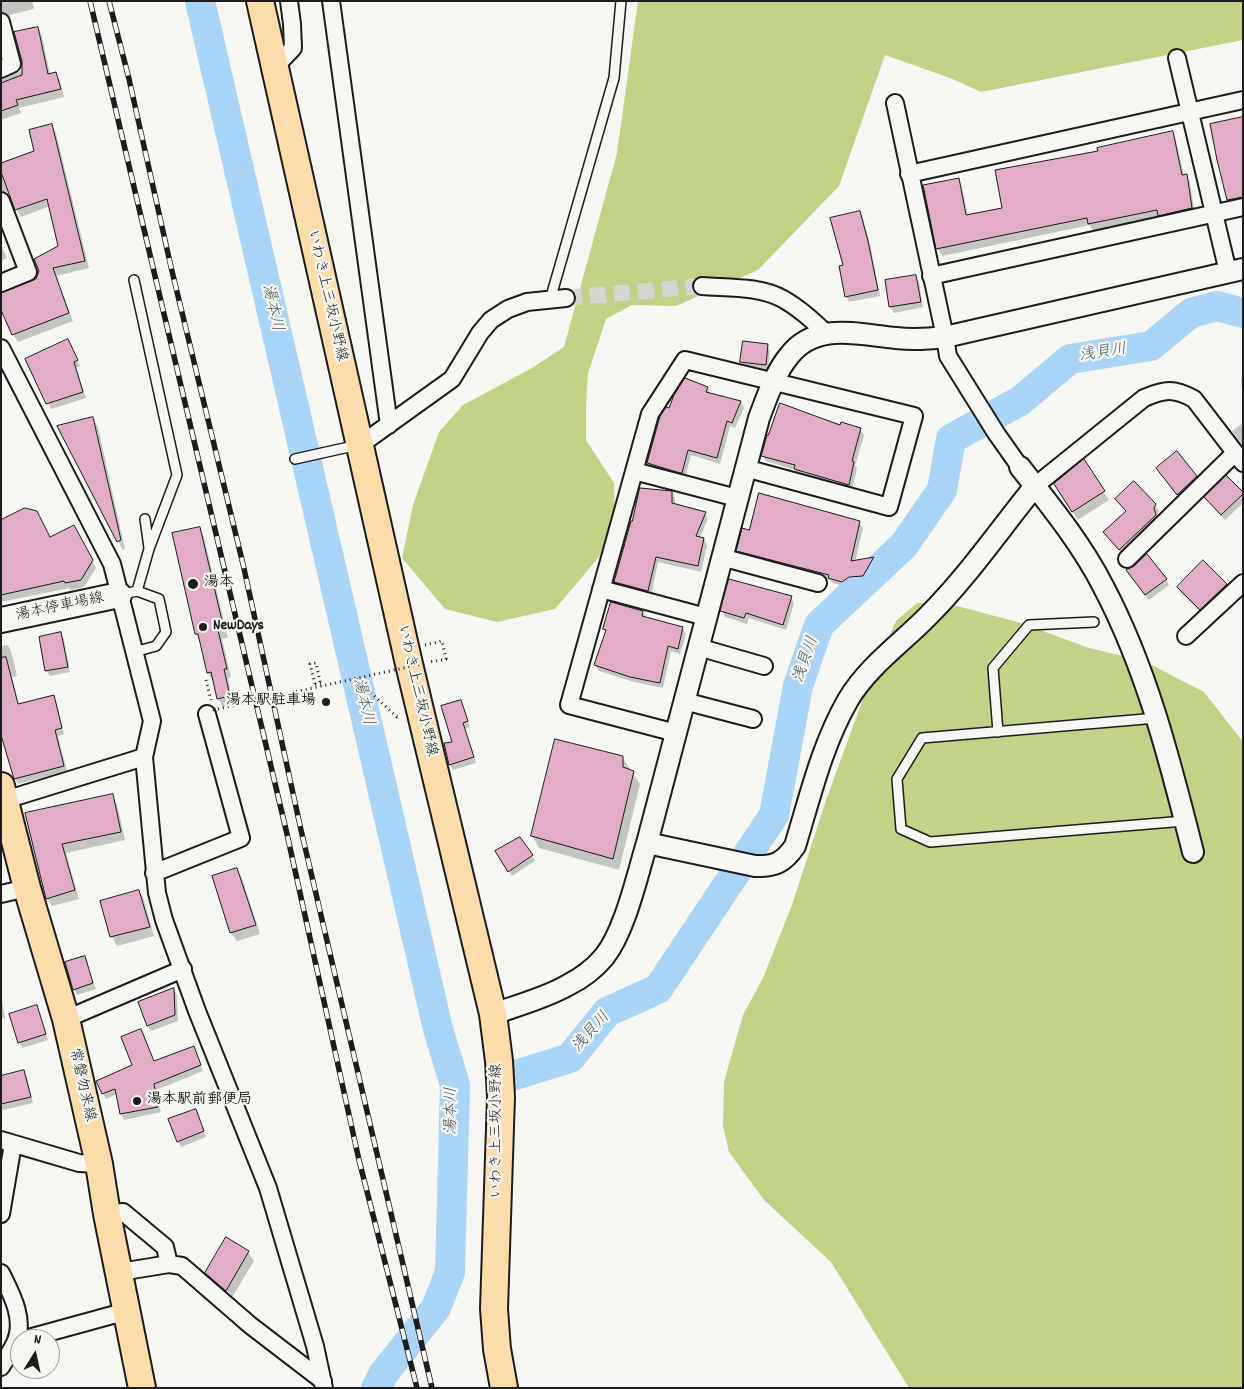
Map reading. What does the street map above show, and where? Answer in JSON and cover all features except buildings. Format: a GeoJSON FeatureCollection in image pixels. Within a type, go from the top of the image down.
{"type":"FeatureCollection","features":[{"type":"Feature","properties":{"kind":"main road","name":"いわき上三坂小野線"},"geometry":{"type":"LineString","coordinates":[[260,1],[412,673],[493,1014],[501,1097],[494,1309],[497,1349],[504,1388]]}},
{"type":"Feature","properties":{"kind":"main road","name":"湯本停車場線"},"geometry":{"type":"LineString","coordinates":[[1,620],[128,593]]}},
{"type":"Feature","properties":{"kind":"main road","name":"常磐勿来線"},"geometry":{"type":"LineString","coordinates":[[3,793],[27,888],[66,1019],[99,1164],[107,1214],[142,1388]]}},
{"type":"Feature","properties":{"kind":"street"},"geometry":{"type":"LineString","coordinates":[[274,68],[293,48],[289,1]]}},
{"type":"Feature","properties":{"kind":"street"},"geometry":{"type":"LineString","coordinates":[[330,1],[389,425]]}},
{"type":"Feature","properties":{"kind":"street"},"geometry":{"type":"LineString","coordinates":[[1,22],[12,64],[1,69]]}},
{"type":"Feature","properties":{"kind":"street"},"geometry":{"type":"LineString","coordinates":[[493,1014],[567,986],[586,974],[605,956],[618,933],[629,904],[647,843],[736,498],[759,418],[775,381],[789,356],[804,342],[826,333],[853,332],[922,340],[945,337],[1235,271],[1214,213],[1177,58]]}},
{"type":"Feature","properties":{"kind":"street"},"geometry":{"type":"LineString","coordinates":[[910,174],[1243,100]]}},
{"type":"Feature","properties":{"kind":"street"},"geometry":{"type":"LineString","coordinates":[[895,103],[948,356],[996,433],[1073,538],[1102,584],[1141,671],[1157,718],[1193,852]]}},
{"type":"Feature","properties":{"kind":"street"},"geometry":{"type":"LineString","coordinates":[[1,200],[28,272],[1,283]]}},
{"type":"Feature","properties":{"kind":"street"},"geometry":{"type":"LineString","coordinates":[[931,276],[1243,207]]}},
{"type":"Feature","properties":{"kind":"street"},"geometry":{"type":"LineString","coordinates":[[702,286],[761,291],[781,298],[798,308],[826,333]]}},
{"type":"Feature","properties":{"kind":"street"},"geometry":{"type":"LineString","coordinates":[[360,445],[452,379],[480,333],[491,320],[508,309],[527,302],[558,299]]}},
{"type":"Feature","properties":{"kind":"street"},"geometry":{"type":"LineString","coordinates":[[1,348],[128,593],[134,652],[152,721],[144,757],[157,893],[164,920],[197,1011],[268,1188],[315,1346],[324,1384]]}},
{"type":"Feature","properties":{"kind":"street"},"geometry":{"type":"LineString","coordinates":[[676,733],[569,705],[650,414],[685,360],[914,416],[889,507],[745,468]]}},
{"type":"Feature","properties":{"kind":"street"},"geometry":{"type":"LineString","coordinates":[[647,843],[724,861],[756,866],[777,863],[787,857],[795,846],[823,754],[849,699],[864,677],[928,617],[946,597],[1035,486],[1144,398],[1171,390],[1194,399],[1239,458],[1127,559]]}},
{"type":"Feature","properties":{"kind":"street"},"geometry":{"type":"LineString","coordinates":[[634,471],[736,498]]}},
{"type":"Feature","properties":{"kind":"street"},"geometry":{"type":"LineString","coordinates":[[721,557],[818,583]]}},
{"type":"Feature","properties":{"kind":"street"},"geometry":{"type":"LineString","coordinates":[[1186,636],[1243,583]]}},
{"type":"Feature","properties":{"kind":"street"},"geometry":{"type":"LineString","coordinates":[[601,589],[706,617]]}},
{"type":"Feature","properties":{"kind":"street"},"geometry":{"type":"LineString","coordinates":[[698,647],[764,666]]}},
{"type":"Feature","properties":{"kind":"street"},"geometry":{"type":"LineString","coordinates":[[684,701],[753,719]]}},
{"type":"Feature","properties":{"kind":"street"},"geometry":{"type":"LineString","coordinates":[[154,873],[242,838],[207,714]]}},
{"type":"Feature","properties":{"kind":"street"},"geometry":{"type":"LineString","coordinates":[[3,793],[144,757]]}},
{"type":"Feature","properties":{"kind":"street"},"geometry":{"type":"LineString","coordinates":[[1,894],[27,888]]}},
{"type":"Feature","properties":{"kind":"street"},"geometry":{"type":"LineString","coordinates":[[66,1019],[183,968]]}},
{"type":"Feature","properties":{"kind":"street"},"geometry":{"type":"LineString","coordinates":[[1,1214],[7,1142],[79,1163],[99,1164]]}},
{"type":"Feature","properties":{"kind":"street"},"geometry":{"type":"LineString","coordinates":[[107,1214],[123,1212],[165,1247],[168,1264]]}},
{"type":"Feature","properties":{"kind":"street"},"geometry":{"type":"LineString","coordinates":[[120,1272],[168,1264],[182,1266],[250,1325],[324,1384]]}},
{"type":"Feature","properties":{"kind":"street"},"geometry":{"type":"LineString","coordinates":[[1,1273],[15,1301],[18,1329]]}},
{"type":"Feature","properties":{"kind":"street"},"geometry":{"type":"LineString","coordinates":[[60,1330],[127,1311]]}},
{"type":"Feature","properties":{"kind":"street"},"geometry":{"type":"LineString","coordinates":[[1,1367],[10,1351]]}},
{"type":"Feature","properties":{"kind":"lane"},"geometry":{"type":"LineString","coordinates":[[558,299],[614,78],[621,1]]}},
{"type":"Feature","properties":{"kind":"lane"},"geometry":{"type":"LineString","coordinates":[[134,280],[177,475],[149,549],[128,593],[160,599],[166,632],[156,646],[134,652]]}},
{"type":"Feature","properties":{"kind":"lane"},"geometry":{"type":"LineString","coordinates":[[295,459],[360,445]]}},
{"type":"Feature","properties":{"kind":"lane"},"geometry":{"type":"LineString","coordinates":[[145,518],[149,549]]}},
{"type":"Feature","properties":{"kind":"lane"},"geometry":{"type":"LineString","coordinates":[[998,732],[993,668],[1029,625],[1094,622]]}},
{"type":"Feature","properties":{"kind":"lane"},"geometry":{"type":"LineString","coordinates":[[1157,718],[922,738],[898,779],[901,829],[930,842],[1185,820]]}},
{"type":"Feature","properties":{"kind":"path"},"geometry":{"type":"LineString","coordinates":[[206,680],[213,710],[446,658],[442,641],[419,646]]}},
{"type":"Feature","properties":{"kind":"path"},"geometry":{"type":"LineString","coordinates":[[321,686],[316,663],[310,664],[315,684],[324,682]]}},
{"type":"Feature","properties":{"kind":"path"},"geometry":{"type":"LineString","coordinates":[[356,679],[397,717],[405,714]]}},
{"type":"Feature","properties":{"kind":"green space"},"geometry":{"type":"Polygon","coordinates":[[[638,1],[1243,1],[1243,40],[981,92],[950,78],[885,55],[839,186],[758,270],[676,306],[632,305],[606,319],[588,373],[586,440],[614,483],[615,538],[555,609],[497,622],[445,609],[402,558],[413,505],[439,432],[463,405],[532,368],[564,347],[617,153],[638,1]]]}},
{"type":"Feature","properties":{"kind":"green space"},"geometry":{"type":"Polygon","coordinates":[[[917,603],[946,603],[1021,623],[1089,648],[1144,661],[1204,692],[1243,742],[1243,1388],[909,1388],[831,1262],[764,1200],[729,1152],[723,1126],[724,1082],[743,1015],[763,978],[792,905],[826,800],[870,680],[896,621],[917,603]]]}},
{"type":"Feature","properties":{"kind":"waterway","name":"湯本川"},"geometry":{"type":"LineString","coordinates":[[200,1],[438,1029],[455,1085],[450,1272],[436,1308],[384,1373],[376,1388]]}},
{"type":"Feature","properties":{"kind":"waterway","name":"浅貝川"},"geometry":{"type":"LineString","coordinates":[[512,1076],[570,1058],[607,1012],[658,989],[774,815],[798,686],[819,625],[904,545],[942,490],[951,439],[1020,401],[1070,359],[1151,346],[1191,313],[1217,306],[1243,313]]}},
{"type":"Feature","properties":{"kind":"tunnel"},"geometry":{"type":"LineString","coordinates":[[566,298],[702,286]]}},
{"type":"Feature","properties":{"kind":"railway"},"geometry":{"type":"LineString","coordinates":[[90,1],[287,834],[359,1160],[417,1388]]}},
{"type":"Feature","properties":{"kind":"railway"},"geometry":{"type":"LineString","coordinates":[[109,1],[243,564],[301,830],[432,1388]]}},
{"type":"Feature","properties":{"kind":"place","name":"湯本"},"geometry":{"type":"Point","coordinates":[193,584]}},
{"type":"Feature","properties":{"kind":"place","name":"NewDays"},"geometry":{"type":"Point","coordinates":[203,627]}},
{"type":"Feature","properties":{"kind":"place","name":"湯本駅駐車場"},"geometry":{"type":"Point","coordinates":[326,702]}},
{"type":"Feature","properties":{"kind":"place","name":"湯本駅前郵便局"},"geometry":{"type":"Point","coordinates":[137,1101]}}]}
